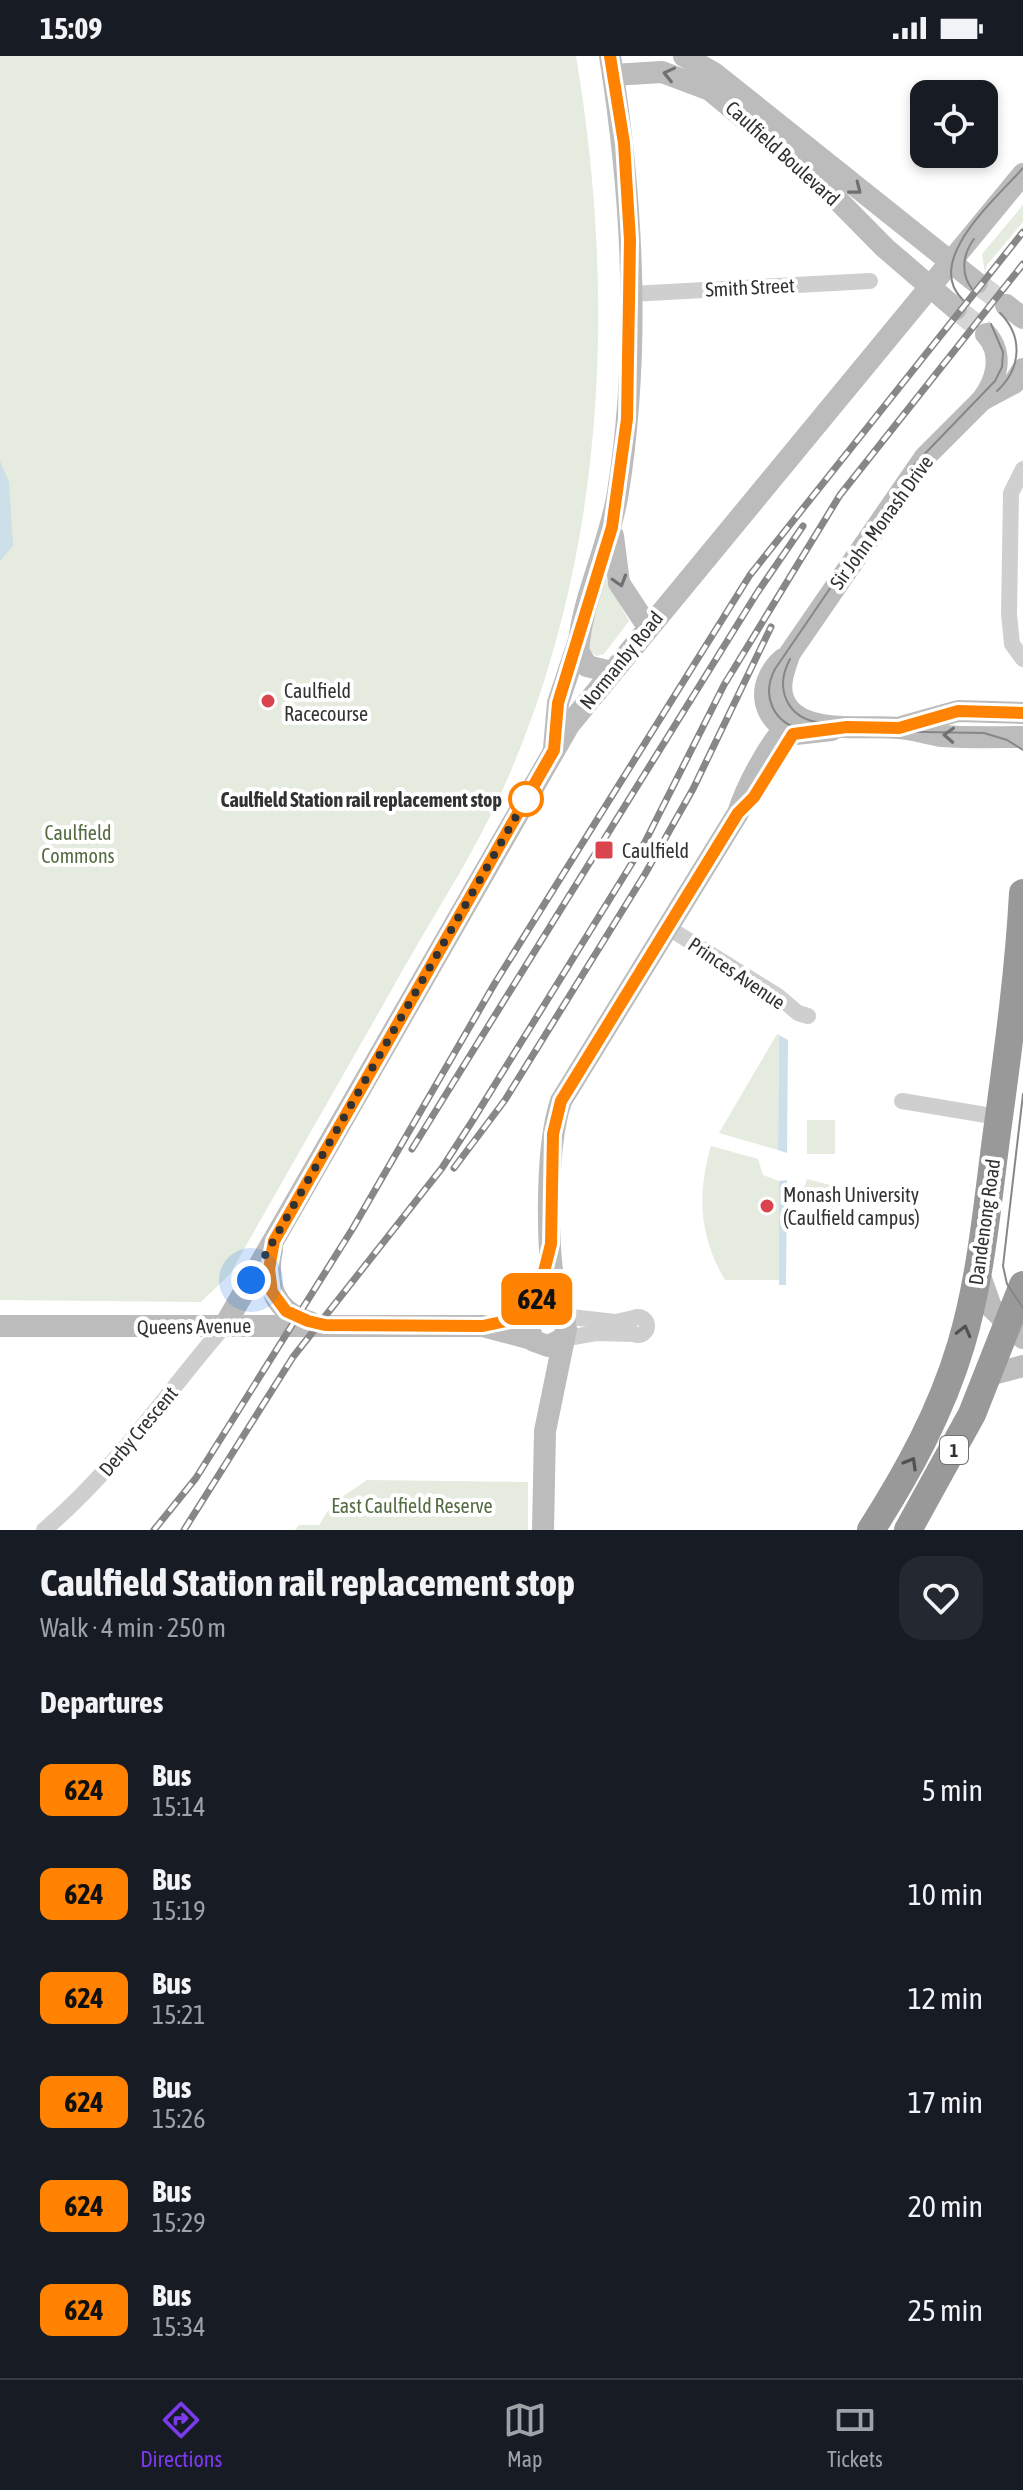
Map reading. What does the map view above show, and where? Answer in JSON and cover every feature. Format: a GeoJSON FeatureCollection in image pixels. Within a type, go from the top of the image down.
{"type":"FeatureCollection","features":[{"type":"Feature","properties":{"kind":"highway","name":"Dandenong Road"},"geometry":{"type":"LineString","coordinates":[[871,1530],[916,1455],[945,1392],[961,1344],[978,1268],[1021,943],[1023,893]]}},
{"type":"Feature","properties":{"kind":"highway","name":"1"},"geometry":{"type":"LineString","coordinates":[[908,1530],[944,1469],[989,1375],[1016,1332],[1023,1285]]}},
{"type":"Feature","properties":{"kind":"street","name":"Caulfield Boulevard"},"geometry":{"type":"LineString","coordinates":[[684,56],[714,73],[950,262]]}},
{"type":"Feature","properties":{"kind":"street","name":"Caulfield Boulevard"},"geometry":{"type":"LineString","coordinates":[[612,65],[662,72],[710,90],[817,179],[871,236],[929,286]]}},
{"type":"Feature","properties":{"kind":"street"},"geometry":{"type":"LineString","coordinates":[[554,750],[558,703],[612,527],[627,419],[631,294],[626,167],[612,65]]}},
{"type":"Feature","properties":{"kind":"street","name":"Normanby Road"},"geometry":{"type":"LineString","coordinates":[[225,1325],[554,750],[611,672],[1023,174]]}},
{"type":"Feature","properties":{"kind":"street"},"geometry":{"type":"LineString","coordinates":[[950,262],[977,283]]}},
{"type":"Feature","properties":{"kind":"street","name":"Smith Street"},"geometry":{"type":"LineString","coordinates":[[631,294],[870,281]]}},
{"type":"Feature","properties":{"kind":"street"},"geometry":{"type":"LineString","coordinates":[[929,286],[956,309]]}},
{"type":"Feature","properties":{"kind":"street","name":"Sir John Monash Drive"},"geometry":{"type":"LineString","coordinates":[[791,726],[781,687],[790,653],[919,464],[982,400],[992,385],[997,365],[996,349],[986,333],[1023,359]]}},
{"type":"Feature","properties":{"kind":"street","name":"Sir John Monash Drive"},"geometry":{"type":"LineString","coordinates":[[982,400],[1011,385],[1023,369]]}},
{"type":"Feature","properties":{"kind":"street"},"geometry":{"type":"LineString","coordinates":[[1023,469],[1011,493],[1009,614],[1012,644],[1023,659]]}},
{"type":"Feature","properties":{"kind":"street"},"geometry":{"type":"LineString","coordinates":[[612,527],[619,583],[648,627]]}},
{"type":"Feature","properties":{"kind":"street"},"geometry":{"type":"LineString","coordinates":[[579,642],[578,655],[584,664],[611,672]]}},
{"type":"Feature","properties":{"kind":"street"},"geometry":{"type":"LineString","coordinates":[[899,728],[958,711],[1023,713]]}},
{"type":"Feature","properties":{"kind":"street"},"geometry":{"type":"LineString","coordinates":[[543,1530],[547,1413],[566,1326],[553,1287],[551,1244],[553,1134],[561,1101],[738,813],[754,797],[791,726],[899,728],[946,736],[1023,737]]}},
{"type":"Feature","properties":{"kind":"street","name":"Princes Avenue"},"geometry":{"type":"LineString","coordinates":[[667,927],[778,996],[798,1013],[808,1016]]}},
{"type":"Feature","properties":{"kind":"street"},"geometry":{"type":"LineString","coordinates":[[902,1101],[998,1117]]}},
{"type":"Feature","properties":{"kind":"street"},"geometry":{"type":"LineString","coordinates":[[274,1241],[269,1275],[274,1296],[294,1316],[325,1325]]}},
{"type":"Feature","properties":{"kind":"street"},"geometry":{"type":"LineString","coordinates":[[547,1413],[528,1327],[551,1244]]}},
{"type":"Feature","properties":{"kind":"street"},"geometry":{"type":"LineString","coordinates":[[978,1268],[987,1300],[1016,1332]]}},
{"type":"Feature","properties":{"kind":"street"},"geometry":{"type":"LineString","coordinates":[[533,1314],[547,1308],[561,1315],[634,1326],[562,1340],[548,1346],[533,1340]]}},
{"type":"Feature","properties":{"kind":"street","name":"Queens Avenue"},"geometry":{"type":"LineString","coordinates":[[0,1326],[483,1326],[533,1314]]}},
{"type":"Feature","properties":{"kind":"street","name":"Derby Crescent"},"geometry":{"type":"LineString","coordinates":[[44,1530],[79,1500],[119,1458],[225,1325]]}},
{"type":"Feature","properties":{"kind":"street","name":"Queens Avenue"},"geometry":{"type":"LineString","coordinates":[[483,1326],[533,1340]]}},
{"type":"Feature","properties":{"kind":"street"},"geometry":{"type":"LineString","coordinates":[[989,1375],[1023,1366]]}},
{"type":"Feature","properties":{"kind":"green space","name":"Caulfield Racecourse"},"geometry":{"type":"Polygon","coordinates":[[[0,56],[576,56],[589,148],[596,241],[598,335],[594,428],[582,520],[564,612],[537,701],[503,789],[469,857],[230,1274],[201,1302],[0,1300],[0,56]]]}},
{"type":"Feature","properties":{"kind":"green space"},"geometry":{"type":"Polygon","coordinates":[[[1023,205],[1023,222],[987,265],[985,273],[982,254],[1023,205]]]}},
{"type":"Feature","properties":{"kind":"green space"},"geometry":{"type":"Polygon","coordinates":[[[604,575],[629,621],[604,654],[596,656],[584,645],[604,575]]]}},
{"type":"Feature","properties":{"kind":"green space"},"geometry":{"type":"Polygon","coordinates":[[[779,1035],[778,1150],[719,1133],[779,1035]]]}},
{"type":"Feature","properties":{"kind":"green space"},"geometry":{"type":"Polygon","coordinates":[[[807,1120],[835,1120],[835,1154],[807,1154],[807,1120]]]}},
{"type":"Feature","properties":{"kind":"green space"},"geometry":{"type":"Polygon","coordinates":[[[711,1146],[758,1159],[763,1175],[779,1181],[779,1280],[725,1280],[716,1264],[705,1231],[702,1198],[711,1146]]]}},
{"type":"Feature","properties":{"kind":"green space"},"geometry":{"type":"Polygon","coordinates":[[[807,1179],[838,1187],[833,1207],[801,1199],[807,1179]]]}},
{"type":"Feature","properties":{"kind":"green space","name":"East Caulfield Reserve"},"geometry":{"type":"Polygon","coordinates":[[[367,1480],[528,1482],[528,1530],[295,1530],[299,1525],[319,1525],[333,1503],[367,1480]]]}},
{"type":"Feature","properties":{"kind":"water"},"geometry":{"type":"Polygon","coordinates":[[[0,461],[9,482],[13,546],[0,561],[0,461]]]}},
{"type":"Feature","properties":{"kind":"water"},"geometry":{"type":"Polygon","coordinates":[[[779,1035],[788,1040],[787,1153],[778,1150],[779,1035]]]}},
{"type":"Feature","properties":{"kind":"water"},"geometry":{"type":"Polygon","coordinates":[[[787,1180],[786,1285],[779,1285],[779,1181],[787,1180]]]}},
{"type":"Feature","properties":{"kind":"tunnel"},"geometry":{"type":"LineString","coordinates":[[977,283],[1006,305]]}},
{"type":"Feature","properties":{"kind":"tunnel"},"geometry":{"type":"LineString","coordinates":[[956,309],[985,332]]}},
{"type":"Feature","properties":{"kind":"tram line"},"geometry":{"type":"LineString","coordinates":[[963,300],[953,284],[951,267],[957,249],[982,213],[1023,168]]}},
{"type":"Feature","properties":{"kind":"tram line"},"geometry":{"type":"LineString","coordinates":[[972,289],[964,264],[974,239]]}},
{"type":"Feature","properties":{"kind":"tram line"},"geometry":{"type":"LineString","coordinates":[[997,391],[1011,372],[1016,352],[1013,332],[1000,313]]}},
{"type":"Feature","properties":{"kind":"tram line"},"geometry":{"type":"LineString","coordinates":[[991,324],[1003,352],[1002,367],[995,381],[915,464],[775,669],[769,689],[772,707],[777,715],[803,730],[984,733],[1007,740],[1023,750]]}},
{"type":"Feature","properties":{"kind":"tram line"},"geometry":{"type":"LineString","coordinates":[[790,659],[783,681],[787,701],[800,716],[822,723]]}},
{"type":"Feature","properties":{"kind":"tram line"},"geometry":{"type":"LineString","coordinates":[[1023,1094],[1003,1266],[1007,1284],[1023,1308]]}},
{"type":"Feature","properties":{"kind":"railway"},"geometry":{"type":"LineString","coordinates":[[154,1530],[196,1478],[353,1228],[495,983],[750,575],[1023,232]]}},
{"type":"Feature","properties":{"kind":"railway"},"geometry":{"type":"LineString","coordinates":[[184,1530],[293,1357],[442,1168],[473,1120],[645,842],[724,685],[840,495],[1023,264]]}},
{"type":"Feature","properties":{"kind":"railway"},"geometry":{"type":"LineString","coordinates":[[412,1149],[757,593],[803,526]]}},
{"type":"Feature","properties":{"kind":"railway"},"geometry":{"type":"LineString","coordinates":[[454,1168],[505,1100],[645,874],[693,789],[771,627]]}},
{"type":"Feature","properties":{"kind":"bus line","name":"624"},"geometry":{"type":"LineString","coordinates":[[610,56],[624,143],[630,240],[627,419],[612,527],[558,703],[554,750],[274,1241],[269,1264],[271,1288],[283,1308],[299,1319],[325,1325],[483,1326],[533,1315],[551,1244],[553,1134],[561,1101],[738,813],[754,797],[793,734],[804,735],[847,727],[899,728],[958,711],[1023,713]]}},
{"type":"Feature","properties":{"kind":"place","name":"Caulfield Racecourse"},"geometry":{"type":"Point","coordinates":[268,701]}},
{"type":"Feature","properties":{"kind":"place","name":"Caulfield Station rail replacement stop"},"geometry":{"type":"Point","coordinates":[526,799]}},
{"type":"Feature","properties":{"kind":"place","name":"Caulfield"},"geometry":{"type":"Point","coordinates":[604,850]}},
{"type":"Feature","properties":{"kind":"place","name":"Monash University (Caulfield campus)"},"geometry":{"type":"Point","coordinates":[767,1206]}},
{"type":"Feature","properties":{"kind":"route"},"geometry":{"type":"LineString","coordinates":[[251,1280],[526,799]]}},
{"type":"Feature","properties":{"kind":"park label","name":"Caulfield Commons"},"geometry":{"type":"Point","coordinates":[78,844]}}]}
